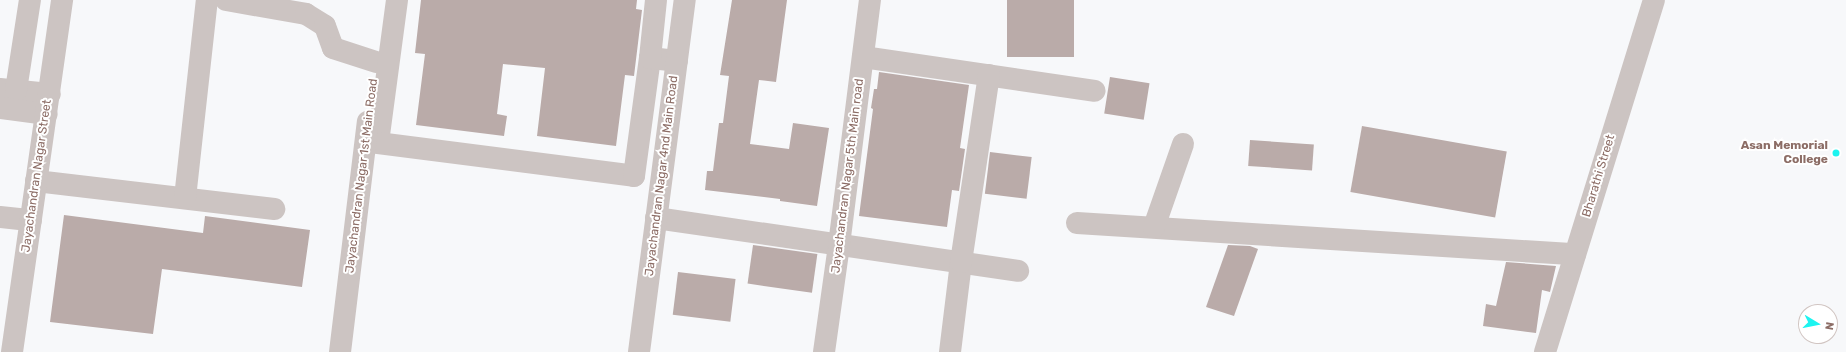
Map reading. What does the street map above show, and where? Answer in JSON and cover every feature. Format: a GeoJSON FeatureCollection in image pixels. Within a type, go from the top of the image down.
{"type":"FeatureCollection","features":[{"type":"Feature","properties":{"kind":"street"},"geometry":{"type":"LineString","coordinates":[[30,0],[8,90],[48,104]]}},
{"type":"Feature","properties":{"kind":"street","name":"Jayachandran Nagar Street"},"geometry":{"type":"LineString","coordinates":[[12,352],[62,0]]}},
{"type":"Feature","properties":{"kind":"street"},"geometry":{"type":"LineString","coordinates":[[185,198],[207,0]]}},
{"type":"Feature","properties":{"kind":"street"},"geometry":{"type":"LineString","coordinates":[[226,0],[306,14],[325,26],[333,48],[376,62]]}},
{"type":"Feature","properties":{"kind":"street","name":"Jayachandran Nagar 1st Main Road"},"geometry":{"type":"LineString","coordinates":[[340,352],[384,0]]}},
{"type":"Feature","properties":{"kind":"street"},"geometry":{"type":"LineString","coordinates":[[397,0],[378,143],[634,176],[650,58],[656,0]]}},
{"type":"Feature","properties":{"kind":"street","name":"Jayachandran Nagar 4nd Main Road"},"geometry":{"type":"LineString","coordinates":[[639,352],[685,0]]}},
{"type":"Feature","properties":{"kind":"street","name":"Jayachandran Nagar 5th Main road"},"geometry":{"type":"LineString","coordinates":[[824,352],[870,0]]}},
{"type":"Feature","properties":{"kind":"street","name":"Bharathi Street"},"geometry":{"type":"LineString","coordinates":[[1545,352],[1654,0]]}},
{"type":"Feature","properties":{"kind":"street"},"geometry":{"type":"LineString","coordinates":[[863,57],[1095,91]]}},
{"type":"Feature","properties":{"kind":"street"},"geometry":{"type":"LineString","coordinates":[[650,58],[677,61]]}},
{"type":"Feature","properties":{"kind":"street"},"geometry":{"type":"LineString","coordinates":[[950,352],[961,262],[989,75]]}},
{"type":"Feature","properties":{"kind":"street"},"geometry":{"type":"LineString","coordinates":[[0,108],[48,104]]}},
{"type":"Feature","properties":{"kind":"street"},"geometry":{"type":"LineString","coordinates":[[1154,228],[1183,144]]}},
{"type":"Feature","properties":{"kind":"street"},"geometry":{"type":"LineString","coordinates":[[36,181],[274,209]]}},
{"type":"Feature","properties":{"kind":"street"},"geometry":{"type":"LineString","coordinates":[[0,216],[31,220]]}},
{"type":"Feature","properties":{"kind":"street"},"geometry":{"type":"LineString","coordinates":[[656,218],[1018,271]]}},
{"type":"Feature","properties":{"kind":"street"},"geometry":{"type":"LineString","coordinates":[[1077,223],[1575,254]]}},
{"type":"Feature","properties":{"kind":"building"},"geometry":{"type":"Polygon","coordinates":[[[421,0],[637,0],[636,9],[642,10],[634,76],[625,75],[616,146],[537,136],[545,68],[503,64],[497,114],[507,116],[504,136],[416,125],[425,54],[415,53],[421,0]]]}},
{"type":"Feature","properties":{"kind":"building"},"geometry":{"type":"Polygon","coordinates":[[[732,0],[787,0],[776,82],[759,80],[750,144],[789,149],[793,123],[829,128],[817,206],[780,201],[780,199],[705,190],[707,171],[713,171],[719,123],[723,123],[729,76],[720,75],[732,0]]]}},
{"type":"Feature","properties":{"kind":"building"},"geometry":{"type":"Polygon","coordinates":[[[1007,0],[1074,0],[1074,57],[1007,57],[1007,0]]]}},
{"type":"Feature","properties":{"kind":"building"},"geometry":{"type":"Polygon","coordinates":[[[879,72],[969,85],[960,148],[965,149],[959,191],[952,190],[947,227],[859,216],[873,109],[871,108],[874,89],[877,89],[879,72]]]}},
{"type":"Feature","properties":{"kind":"building"},"geometry":{"type":"Polygon","coordinates":[[[1110,77],[1150,83],[1144,120],[1104,114],[1110,77]]]}},
{"type":"Feature","properties":{"kind":"building"},"geometry":{"type":"Polygon","coordinates":[[[1362,126],[1507,152],[1495,218],[1350,192],[1362,126]]]}},
{"type":"Feature","properties":{"kind":"building"},"geometry":{"type":"Polygon","coordinates":[[[1250,140],[1314,144],[1312,170],[1248,166],[1250,140]]]}},
{"type":"Feature","properties":{"kind":"building"},"geometry":{"type":"Polygon","coordinates":[[[990,152],[1032,157],[1027,199],[985,194],[990,152]]]}},
{"type":"Feature","properties":{"kind":"building"},"geometry":{"type":"Polygon","coordinates":[[[64,215],[203,233],[205,216],[310,230],[302,287],[162,269],[153,334],[50,322],[64,215]]]}},
{"type":"Feature","properties":{"kind":"building"},"geometry":{"type":"Polygon","coordinates":[[[753,245],[817,254],[812,293],[748,284],[753,245]]]}},
{"type":"Feature","properties":{"kind":"building"},"geometry":{"type":"Polygon","coordinates":[[[1228,245],[1250,246],[1258,249],[1234,316],[1206,307],[1228,245]]]}},
{"type":"Feature","properties":{"kind":"building"},"geometry":{"type":"Polygon","coordinates":[[[1506,262],[1556,266],[1550,292],[1542,290],[1536,333],[1483,326],[1486,304],[1496,306],[1506,262]]]}},
{"type":"Feature","properties":{"kind":"building"},"geometry":{"type":"Polygon","coordinates":[[[678,272],[736,279],[730,322],[673,315],[678,272]]]}},
{"type":"Feature","properties":{"kind":"place","name":"Asan Memorial College"},"geometry":{"type":"Point","coordinates":[1836,153]}}]}
